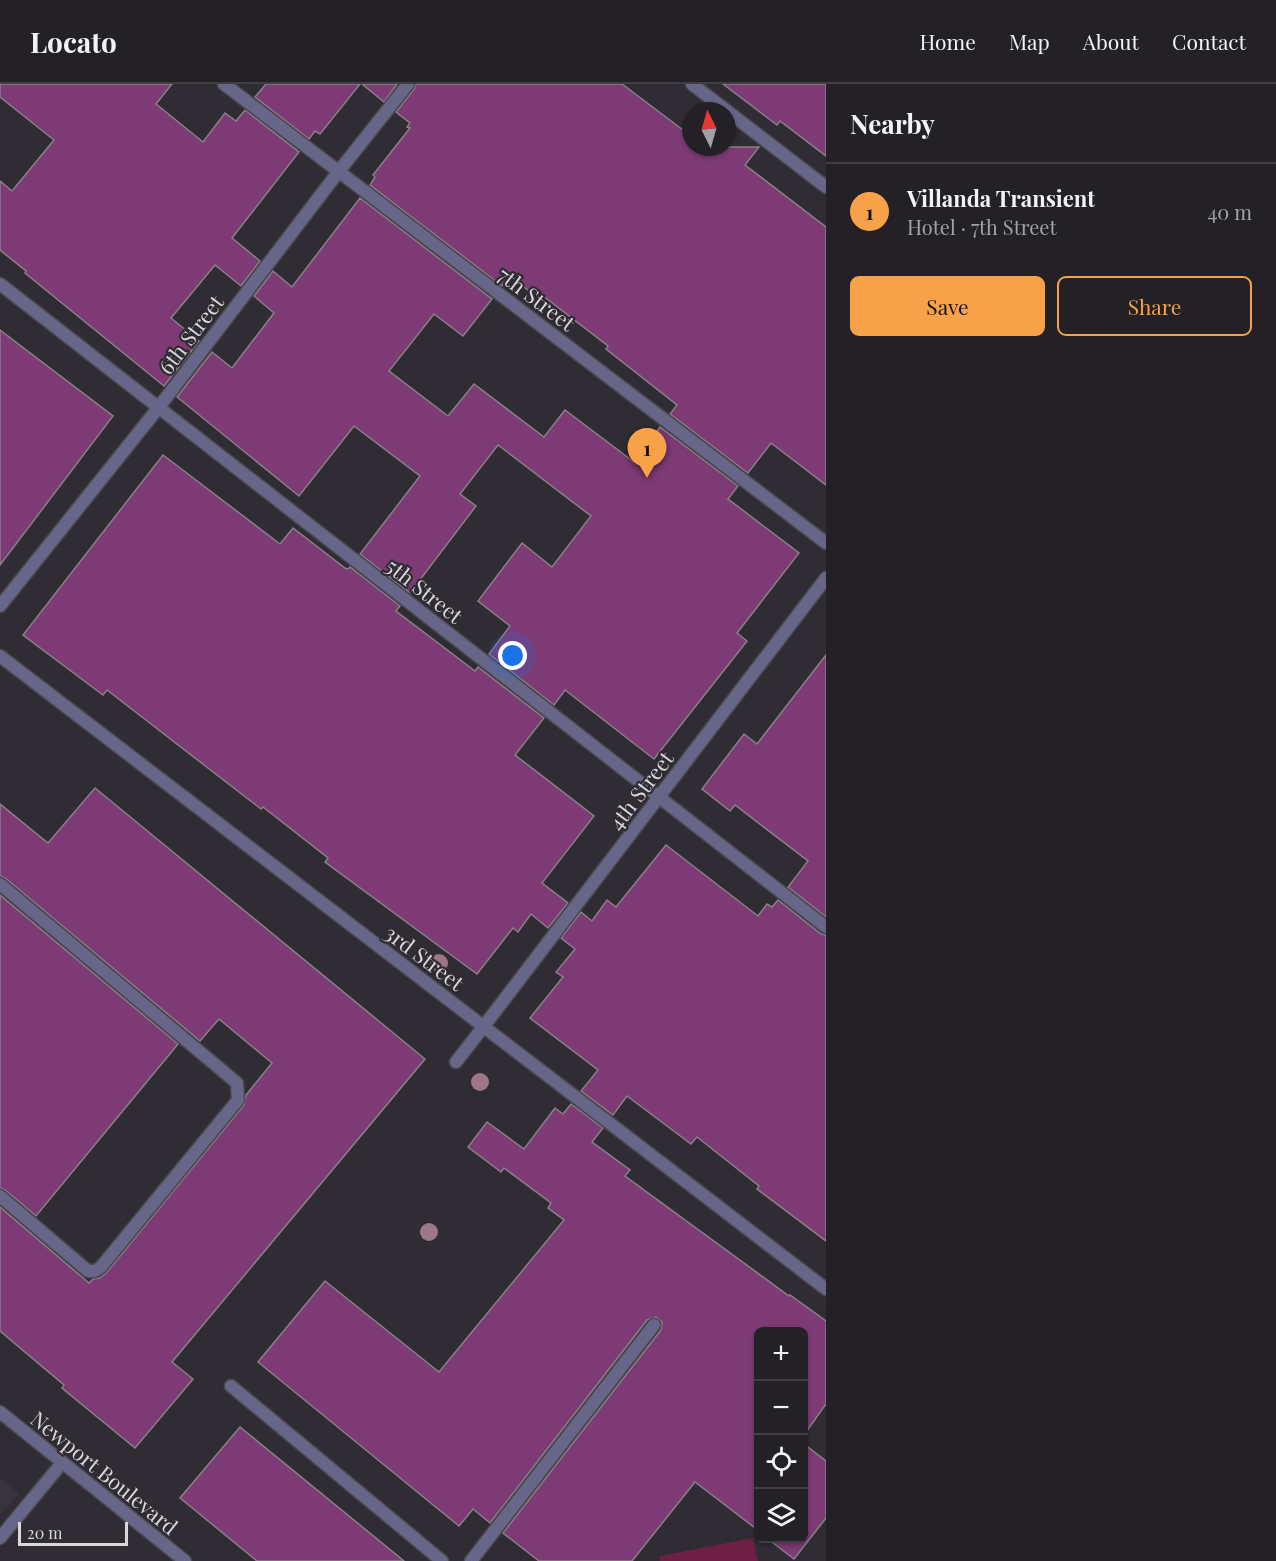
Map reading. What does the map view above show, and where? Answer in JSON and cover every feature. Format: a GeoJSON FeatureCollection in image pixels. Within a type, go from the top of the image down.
{"type":"FeatureCollection","features":[{"type":"Feature","properties":{"kind":"street","name":"7th Street"},"geometry":{"type":"LineString","coordinates":[[224,84],[826,543]]}},
{"type":"Feature","properties":{"kind":"street","name":"6th Street"},"geometry":{"type":"LineString","coordinates":[[0,606],[159,407],[408,84]]}},
{"type":"Feature","properties":{"kind":"street"},"geometry":{"type":"LineString","coordinates":[[692,84],[715,102]]}},
{"type":"Feature","properties":{"kind":"street"},"geometry":{"type":"LineString","coordinates":[[736,118],[826,187]]}},
{"type":"Feature","properties":{"kind":"street","name":"5th Street"},"geometry":{"type":"LineString","coordinates":[[0,284],[826,927]]}},
{"type":"Feature","properties":{"kind":"street","name":"4th Street"},"geometry":{"type":"LineString","coordinates":[[456,1062],[826,578]]}},
{"type":"Feature","properties":{"kind":"street","name":"3rd Street"},"geometry":{"type":"LineString","coordinates":[[0,656],[826,1289]]}},
{"type":"Feature","properties":{"kind":"street"},"geometry":{"type":"LineString","coordinates":[[0,884],[237,1083],[239,1091],[238,1100],[102,1267],[95,1271],[88,1271],[0,1196]]}},
{"type":"Feature","properties":{"kind":"street"},"geometry":{"type":"LineString","coordinates":[[471,1561],[654,1325]]}},
{"type":"Feature","properties":{"kind":"street"},"geometry":{"type":"LineString","coordinates":[[231,1386],[442,1561]]}},
{"type":"Feature","properties":{"kind":"street","name":"Newport Boulevard"},"geometry":{"type":"LineString","coordinates":[[0,1412],[185,1561]]}},
{"type":"Feature","properties":{"kind":"street"},"geometry":{"type":"LineString","coordinates":[[0,1538],[62,1463]]}},
{"type":"Feature","properties":{"kind":"shaded area"},"geometry":{"type":"Polygon","coordinates":[[[0,1478],[19,1494],[0,1515],[0,1478]]]}},
{"type":"Feature","properties":{"kind":"shaded area"},"geometry":{"type":"Polygon","coordinates":[[[753,1538],[758,1561],[660,1561],[660,1556],[753,1538]]]}},
{"type":"Feature","properties":{"kind":"building"},"geometry":{"type":"Polygon","coordinates":[[[0,84],[172,84],[156,104],[203,142],[225,113],[236,121],[245,110],[299,152],[232,238],[260,261],[241,286],[215,265],[171,318],[199,341],[164,386],[0,250],[0,181],[12,191],[54,140],[0,97],[0,84]]]}},
{"type":"Feature","properties":{"kind":"building"},"geometry":{"type":"Polygon","coordinates":[[[266,84],[360,84],[320,134],[315,131],[309,139],[255,97],[266,84]]]}},
{"type":"Feature","properties":{"kind":"building"},"geometry":{"type":"Polygon","coordinates":[[[362,84],[397,84],[384,102],[362,84]]]}},
{"type":"Feature","properties":{"kind":"building"},"geometry":{"type":"Polygon","coordinates":[[[416,84],[622,84],[682,129],[682,156],[736,156],[736,147],[759,147],[745,165],[826,227],[826,485],[771,443],[748,473],[670,414],[677,405],[606,349],[608,346],[543,296],[540,299],[509,276],[502,286],[370,185],[375,177],[373,175],[410,128],[407,127],[410,123],[396,112],[416,84]]]}},
{"type":"Feature","properties":{"kind":"building"},"geometry":{"type":"Polygon","coordinates":[[[723,84],[826,84],[826,156],[780,121],[777,125],[723,84]]]}},
{"type":"Feature","properties":{"kind":"building"},"geometry":{"type":"Polygon","coordinates":[[[360,198],[492,299],[463,336],[434,314],[389,371],[448,416],[474,384],[544,437],[565,410],[634,462],[660,427],[738,486],[728,499],[799,553],[737,633],[747,641],[654,759],[565,690],[554,705],[489,654],[510,626],[478,601],[522,543],[552,567],[591,516],[498,445],[460,494],[476,506],[410,593],[360,554],[420,476],[354,426],[299,496],[177,397],[212,352],[232,368],[274,313],[254,296],[273,271],[292,287],[360,198]]]}},
{"type":"Feature","properties":{"kind":"building"},"geometry":{"type":"Polygon","coordinates":[[[0,330],[113,416],[0,565],[0,330]]]}},
{"type":"Feature","properties":{"kind":"building"},"geometry":{"type":"Polygon","coordinates":[[[163,455],[280,544],[293,528],[345,568],[350,567],[400,606],[396,611],[475,671],[478,667],[544,718],[515,755],[594,816],[542,883],[568,903],[548,928],[531,914],[518,932],[513,928],[477,974],[325,862],[328,858],[107,690],[103,695],[23,635],[163,455]]]}},
{"type":"Feature","properties":{"kind":"building"},"geometry":{"type":"Polygon","coordinates":[[[826,655],[826,917],[788,887],[808,861],[735,805],[730,811],[702,789],[744,734],[757,744],[826,655]]]}},
{"type":"Feature","properties":{"kind":"building"},"geometry":{"type":"Polygon","coordinates":[[[95,788],[425,1059],[172,1362],[193,1379],[135,1448],[62,1388],[64,1385],[0,1331],[0,1207],[89,1283],[93,1279],[100,1278],[244,1105],[246,1095],[272,1063],[219,1019],[200,1041],[0,876],[0,804],[48,843],[95,788]]]}},
{"type":"Feature","properties":{"kind":"building"},"geometry":{"type":"Polygon","coordinates":[[[666,845],[758,916],[767,904],[772,907],[778,900],[821,934],[826,935],[826,1241],[757,1189],[759,1186],[697,1137],[691,1144],[627,1096],[613,1115],[581,1091],[598,1070],[530,1018],[563,977],[556,972],[575,949],[561,938],[581,912],[592,921],[607,900],[616,907],[666,845]]]}},
{"type":"Feature","properties":{"kind":"building"},"geometry":{"type":"Polygon","coordinates":[[[0,895],[178,1044],[36,1216],[0,1188],[0,895]]]}},
{"type":"Feature","properties":{"kind":"building"},"geometry":{"type":"Polygon","coordinates":[[[571,1104],[603,1128],[592,1142],[630,1170],[625,1176],[826,1321],[826,1404],[808,1429],[808,1327],[754,1327],[754,1527],[695,1482],[632,1561],[539,1561],[503,1533],[661,1330],[662,1322],[656,1317],[647,1320],[490,1523],[473,1509],[459,1526],[258,1362],[325,1281],[439,1372],[564,1220],[548,1208],[551,1203],[504,1168],[501,1172],[468,1147],[487,1122],[524,1149],[555,1108],[563,1114],[571,1104]]]}},
{"type":"Feature","properties":{"kind":"building"},"geometry":{"type":"Polygon","coordinates":[[[240,1427],[404,1561],[257,1561],[180,1498],[240,1427]]]}},
{"type":"Feature","properties":{"kind":"building"},"geometry":{"type":"Polygon","coordinates":[[[808,1447],[826,1461],[826,1518],[808,1541],[808,1447]]]}},
{"type":"Feature","properties":{"kind":"building"},"geometry":{"type":"Polygon","coordinates":[[[773,1543],[806,1543],[794,1559],[773,1543]]]}},
{"type":"Feature","properties":{"kind":"place","name":"Villanda Transient"},"geometry":{"type":"Point","coordinates":[647,478]}}]}
